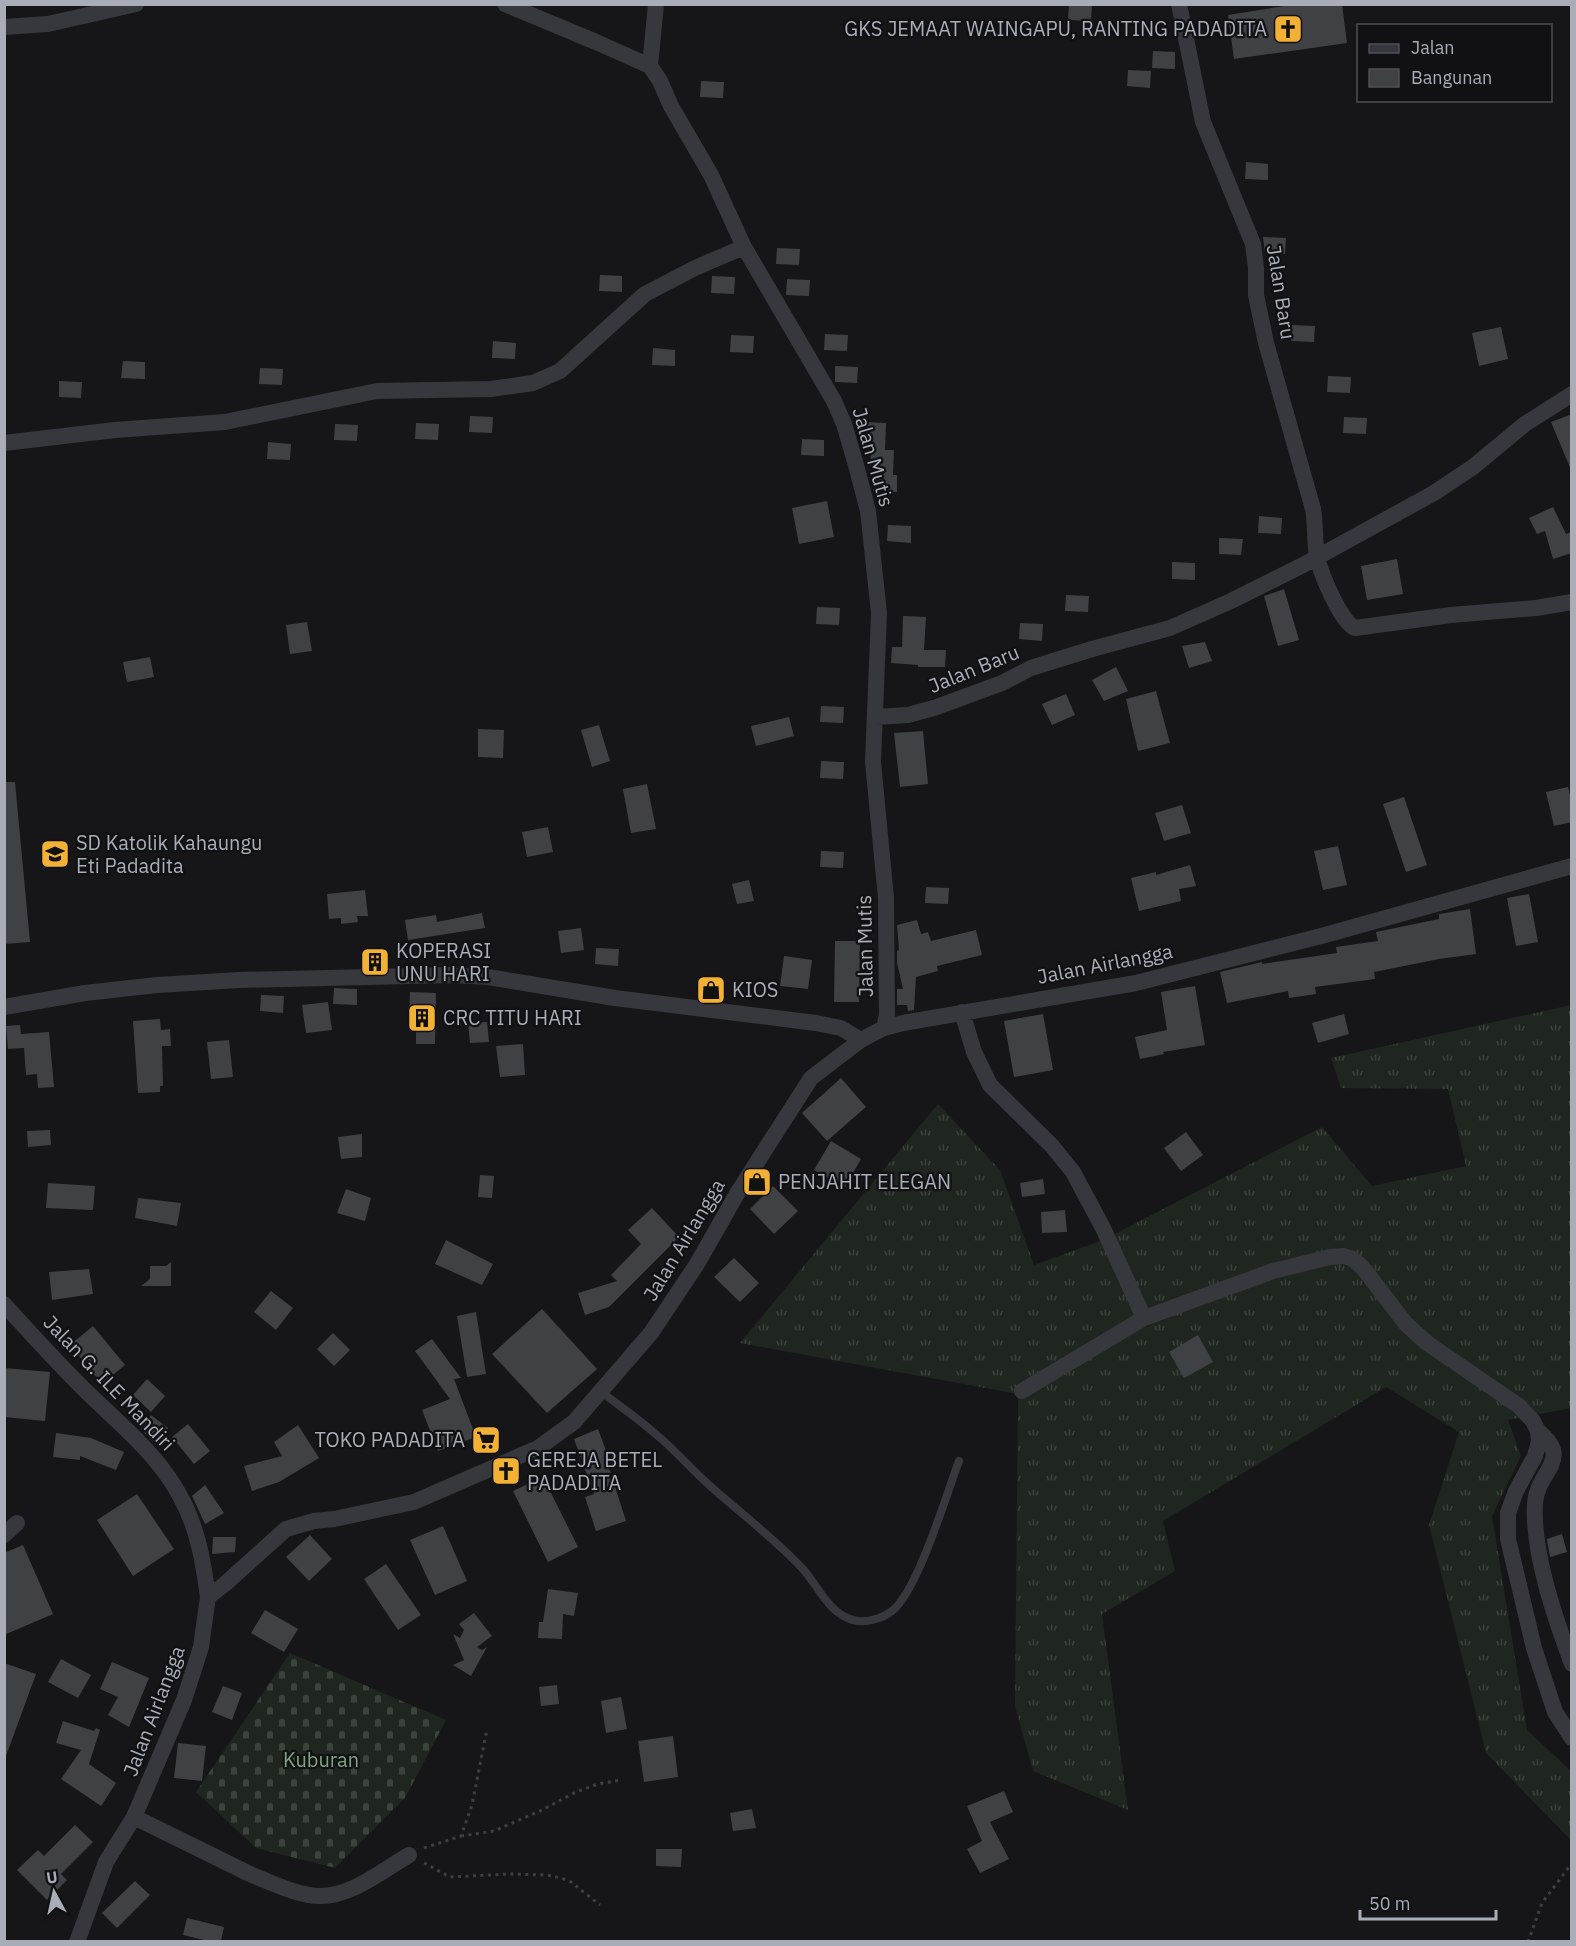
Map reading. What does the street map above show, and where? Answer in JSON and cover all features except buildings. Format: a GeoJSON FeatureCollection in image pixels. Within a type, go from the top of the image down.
{"type":"FeatureCollection","features":[{"type":"Feature","properties":{"kind":"street"},"geometry":{"type":"LineString","coordinates":[[4,27],[48,24],[136,4]]}},
{"type":"Feature","properties":{"kind":"street"},"geometry":{"type":"LineString","coordinates":[[505,4],[650,66],[656,4]]}},
{"type":"Feature","properties":{"kind":"street","name":"Jalan Baru"},"geometry":{"type":"LineString","coordinates":[[1179,4],[1203,122],[1248,230],[1255,253],[1256,295],[1266,344],[1313,508],[1317,556]]}},
{"type":"Feature","properties":{"kind":"street","name":"Jalan Mutis"},"geometry":{"type":"LineString","coordinates":[[650,66],[711,175],[744,247],[834,401],[844,424],[868,511],[879,613],[873,762],[886,898],[887,1015],[884,1028]]}},
{"type":"Feature","properties":{"kind":"street"},"geometry":{"type":"LineString","coordinates":[[4,443],[115,430],[225,422],[377,391],[491,389],[533,382],[560,372],[645,294],[695,268],[744,247]]}},
{"type":"Feature","properties":{"kind":"street","name":"Jalan Baru"},"geometry":{"type":"LineString","coordinates":[[876,717],[908,715],[934,708],[1002,683],[1048,662],[1170,628],[1278,578],[1434,493],[1473,467],[1525,424],[1572,394]]}},
{"type":"Feature","properties":{"kind":"street"},"geometry":{"type":"LineString","coordinates":[[1317,556],[1338,611],[1351,626],[1356,628],[1572,602]]}},
{"type":"Feature","properties":{"kind":"street","name":"Jalan Airlangga"},"geometry":{"type":"LineString","coordinates":[[77,1941],[106,1862],[134,1817],[171,1734],[201,1647],[208,1597],[286,1529],[314,1521],[390,1508],[429,1496],[538,1448],[574,1422],[651,1334],[697,1264],[738,1192],[811,1078],[861,1040],[884,1028],[1136,982],[1325,935],[1572,866]]}},
{"type":"Feature","properties":{"kind":"street"},"geometry":{"type":"LineString","coordinates":[[4,1007],[85,993],[157,985],[238,980],[451,975],[488,977],[648,1002],[816,1023],[841,1028],[861,1040]]}},
{"type":"Feature","properties":{"kind":"street"},"geometry":{"type":"LineString","coordinates":[[962,1012],[974,1052],[990,1085],[1052,1146],[1073,1172],[1144,1318]]}},
{"type":"Feature","properties":{"kind":"street"},"geometry":{"type":"LineString","coordinates":[[1022,1391],[1144,1318],[1273,1271],[1330,1257],[1344,1256],[1353,1259],[1363,1268],[1406,1324],[1427,1343],[1519,1406],[1533,1421],[1538,1431],[1539,1442],[1535,1456],[1516,1491],[1508,1513],[1508,1539],[1534,1647],[1555,1712],[1572,1738]]}},
{"type":"Feature","properties":{"kind":"street","name":"Jalan G. ILE Mandiri"},"geometry":{"type":"LineString","coordinates":[[4,1304],[58,1365],[147,1450],[166,1472],[181,1497],[200,1544],[208,1597]]}},
{"type":"Feature","properties":{"kind":"street"},"geometry":{"type":"LineString","coordinates":[[1538,1431],[1550,1441],[1554,1458],[1535,1502],[1535,1538],[1559,1630],[1572,1664]]}},
{"type":"Feature","properties":{"kind":"street"},"geometry":{"type":"LineString","coordinates":[[4,1535],[17,1523]]}},
{"type":"Feature","properties":{"kind":"street"},"geometry":{"type":"LineString","coordinates":[[134,1817],[252,1875],[317,1896],[330,1896],[351,1889],[409,1855]]}},
{"type":"Feature","properties":{"kind":"lane"},"geometry":{"type":"LineString","coordinates":[[600,1391],[659,1436],[704,1481],[788,1553],[832,1607],[854,1621],[873,1620],[893,1611],[910,1587],[925,1555],[959,1461]]}},
{"type":"Feature","properties":{"kind":"path"},"geometry":{"type":"LineString","coordinates":[[461,1836],[472,1804],[487,1729]]}},
{"type":"Feature","properties":{"kind":"path"},"geometry":{"type":"LineString","coordinates":[[409,1855],[430,1845],[461,1836],[494,1831],[576,1792],[598,1784],[621,1780]]}},
{"type":"Feature","properties":{"kind":"path"},"geometry":{"type":"LineString","coordinates":[[409,1855],[450,1877],[509,1874],[547,1875],[561,1878],[571,1882],[600,1905]]}},
{"type":"Feature","properties":{"kind":"path"},"geometry":{"type":"LineString","coordinates":[[1528,1941],[1542,1904],[1572,1863]]}},
{"type":"Feature","properties":{"kind":"green space"},"geometry":{"type":"Polygon","coordinates":[[[1571,1005],[1571,1408],[1508,1420],[1521,1456],[1492,1516],[1527,1730],[1571,1771],[1571,1840],[1486,1753],[1429,1525],[1459,1432],[1386,1387],[1163,1521],[1175,1571],[1102,1614],[1128,1810],[1033,1771],[1015,1706],[1018,1394],[740,1343],[938,1104],[1000,1170],[1034,1265],[1103,1240],[1322,1127],[1372,1186],[1466,1166],[1448,1089],[1341,1088],[1331,1058],[1571,1005]]]}},
{"type":"Feature","properties":{"kind":"green space","name":"Kuburan"},"geometry":{"type":"Polygon","coordinates":[[[290,1653],[446,1720],[405,1798],[335,1868],[256,1848],[196,1792],[290,1653]]]}},
{"type":"Feature","properties":{"kind":"place","name":"GKS JEMAAT WAINGAPU, RANTING PADADITA"},"geometry":{"type":"Point","coordinates":[1288,29]}},
{"type":"Feature","properties":{"kind":"place","name":"SD Katolik Kahaungu Eti Padadita"},"geometry":{"type":"Point","coordinates":[55,854]}},
{"type":"Feature","properties":{"kind":"place","name":"KOPERASI UNU HARI"},"geometry":{"type":"Point","coordinates":[375,962]}},
{"type":"Feature","properties":{"kind":"place","name":"KIOS"},"geometry":{"type":"Point","coordinates":[711,990]}},
{"type":"Feature","properties":{"kind":"place","name":"CRC TITU HARI"},"geometry":{"type":"Point","coordinates":[422,1018]}},
{"type":"Feature","properties":{"kind":"place","name":"PENJAHIT ELEGAN"},"geometry":{"type":"Point","coordinates":[757,1182]}},
{"type":"Feature","properties":{"kind":"place","name":"TOKO PADADITA"},"geometry":{"type":"Point","coordinates":[486,1440]}},
{"type":"Feature","properties":{"kind":"place","name":"GEREJA BETEL PADADITA"},"geometry":{"type":"Point","coordinates":[506,1471]}}]}
